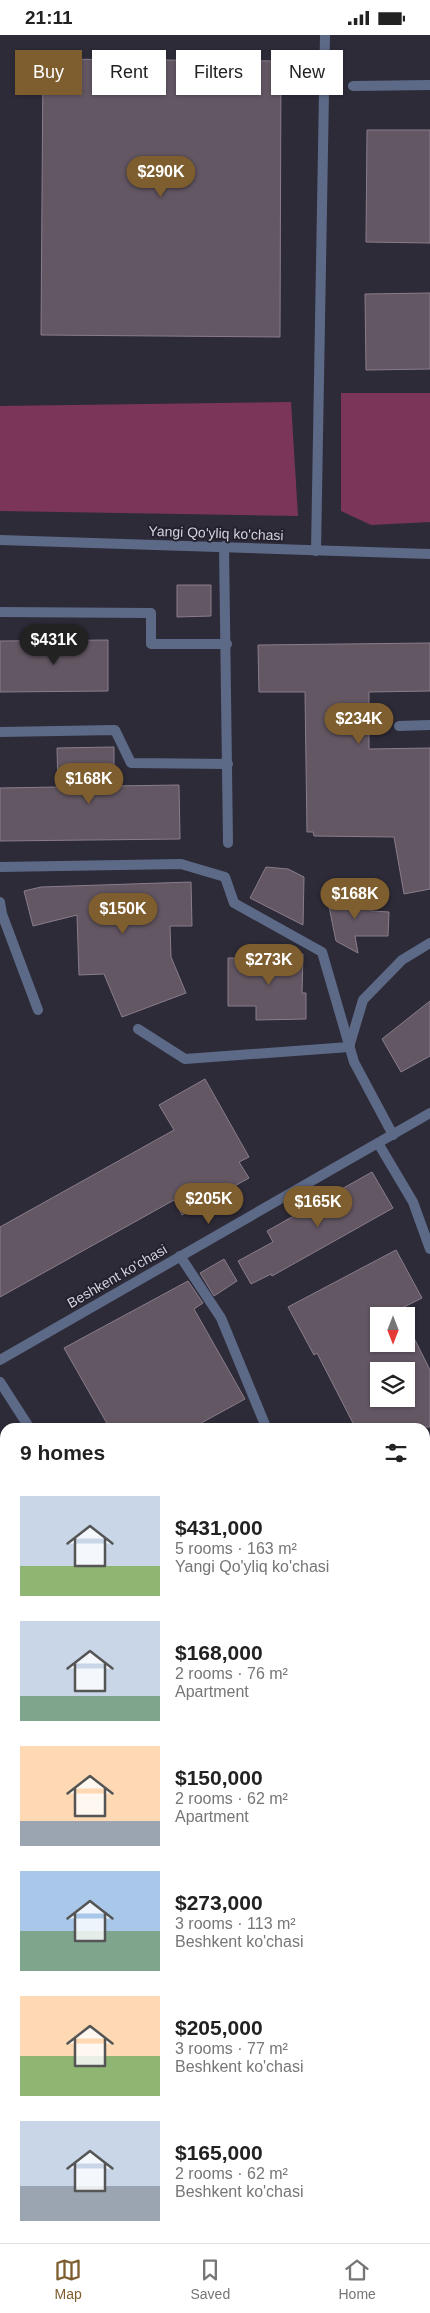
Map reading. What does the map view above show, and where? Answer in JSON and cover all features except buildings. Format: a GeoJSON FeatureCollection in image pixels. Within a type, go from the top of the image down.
{"type":"FeatureCollection","features":[{"type":"Feature","properties":{"kind":"street"},"geometry":{"type":"LineString","coordinates":[[316,551],[325,35]]}},
{"type":"Feature","properties":{"kind":"street"},"geometry":{"type":"LineString","coordinates":[[353,86],[430,85]]}},
{"type":"Feature","properties":{"kind":"street","name":"Yangi Qo'yliq ko'chasi"},"geometry":{"type":"LineString","coordinates":[[0,540],[430,554]]}},
{"type":"Feature","properties":{"kind":"street"},"geometry":{"type":"LineString","coordinates":[[224,547],[228,843]]}},
{"type":"Feature","properties":{"kind":"street"},"geometry":{"type":"LineString","coordinates":[[0,612],[150,613],[151,644],[226,644]]}},
{"type":"Feature","properties":{"kind":"street"},"geometry":{"type":"LineString","coordinates":[[399,726],[430,725]]}},
{"type":"Feature","properties":{"kind":"street"},"geometry":{"type":"LineString","coordinates":[[0,731],[115,730],[131,763],[228,764]]}},
{"type":"Feature","properties":{"kind":"street"},"geometry":{"type":"LineString","coordinates":[[0,867],[180,864],[225,877],[234,903],[322,952],[354,1062],[393,1135]]}},
{"type":"Feature","properties":{"kind":"street"},"geometry":{"type":"LineString","coordinates":[[0,902],[2,914],[38,1010]]}},
{"type":"Feature","properties":{"kind":"street"},"geometry":{"type":"LineString","coordinates":[[349,1047],[363,1000],[402,960],[430,943]]}},
{"type":"Feature","properties":{"kind":"street"},"geometry":{"type":"LineString","coordinates":[[138,1029],[185,1059],[349,1047]]}},
{"type":"Feature","properties":{"kind":"street","name":"Beshkent ko'chasi"},"geometry":{"type":"LineString","coordinates":[[0,1360],[430,1113]]}},
{"type":"Feature","properties":{"kind":"street"},"geometry":{"type":"LineString","coordinates":[[378,1143],[413,1202],[430,1249]]}},
{"type":"Feature","properties":{"kind":"street"},"geometry":{"type":"LineString","coordinates":[[180,1256],[221,1318],[264,1423]]}},
{"type":"Feature","properties":{"kind":"street"},"geometry":{"type":"LineString","coordinates":[[0,1382],[26,1423]]}},
{"type":"Feature","properties":{"kind":"shaded area"},"geometry":{"type":"Polygon","coordinates":[[[341,393],[430,393],[430,522],[371,525],[341,511],[341,393]]]}},
{"type":"Feature","properties":{"kind":"shaded area"},"geometry":{"type":"Polygon","coordinates":[[[291,402],[298,516],[0,511],[0,406],[291,402]]]}}]}
